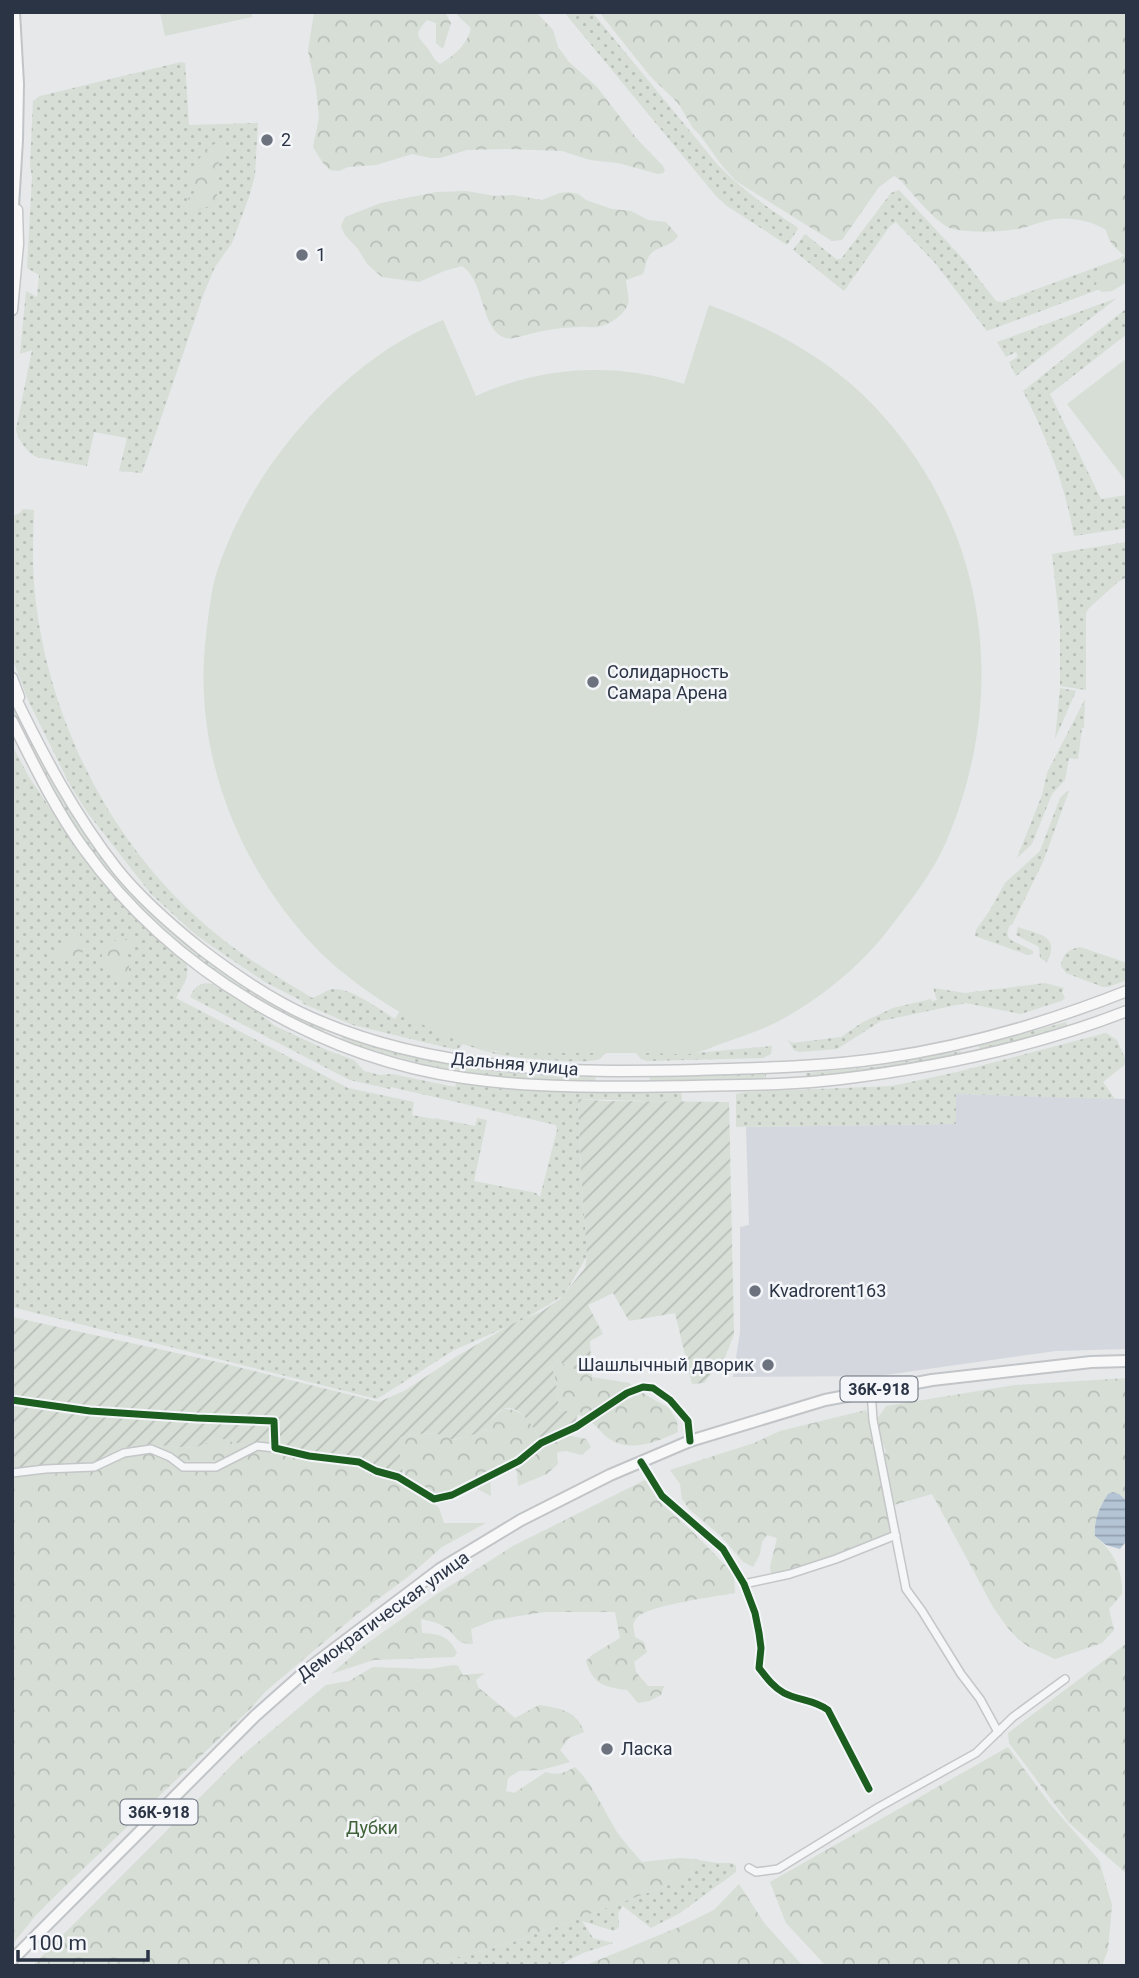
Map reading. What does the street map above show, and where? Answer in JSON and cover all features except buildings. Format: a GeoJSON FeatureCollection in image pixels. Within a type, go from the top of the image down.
{"type":"FeatureCollection","features":[{"type":"Feature","properties":{"kind":"main road"},"geometry":{"type":"LineString","coordinates":[[12,310],[18,244],[18,84],[14,12]]}},
{"type":"Feature","properties":{"kind":"main road"},"geometry":{"type":"LineString","coordinates":[[12,223],[17,140]]}},
{"type":"Feature","properties":{"kind":"main road"},"geometry":{"type":"LineString","coordinates":[[12,678],[33,733]]}},
{"type":"Feature","properties":{"kind":"main road","name":"Дальняя улица"},"geometry":{"type":"LineString","coordinates":[[12,691],[73,806],[117,869],[139,895],[176,929],[242,980],[309,1017],[351,1034],[443,1057],[541,1069],[784,1067],[884,1058],[969,1042],[1091,1005],[1127,991]]}},
{"type":"Feature","properties":{"kind":"main road","name":"Дальняя улица"},"geometry":{"type":"LineString","coordinates":[[12,721],[44,786],[83,849],[144,918],[237,992],[296,1026],[379,1058],[420,1069],[461,1077],[556,1087],[785,1083],[838,1079],[907,1070],[1023,1046],[1098,1023],[1127,1011]]}},
{"type":"Feature","properties":{"kind":"main road"},"geometry":{"type":"LineString","coordinates":[[12,732],[25,760],[44,786]]}},
{"type":"Feature","properties":{"kind":"main road"},"geometry":{"type":"LineString","coordinates":[[1091,1005],[1098,1023]]}},
{"type":"Feature","properties":{"kind":"main road"},"geometry":{"type":"LineString","coordinates":[[330,1040],[334,1027]]}},
{"type":"Feature","properties":{"kind":"main road"},"geometry":{"type":"LineString","coordinates":[[969,1042],[971,1057]]}},
{"type":"Feature","properties":{"kind":"main road"},"geometry":{"type":"LineString","coordinates":[[784,1067],[785,1083]]}},
{"type":"Feature","properties":{"kind":"main road"},"geometry":{"type":"LineString","coordinates":[[618,1087],[619,1070]]}},
{"type":"Feature","properties":{"kind":"main road","name":"Демократическая улица"},"geometry":{"type":"LineString","coordinates":[[12,1960],[255,1716],[330,1650],[440,1569],[521,1520],[610,1475],[690,1441],[825,1401],[932,1380],[1091,1362],[1127,1361]]}},
{"type":"Feature","properties":{"kind":"street"},"geometry":{"type":"LineString","coordinates":[[12,1473],[94,1467],[124,1453],[151,1449],[170,1457],[183,1467],[216,1467],[257,1446],[359,1462],[376,1471],[398,1477],[434,1499],[452,1495],[519,1461],[541,1443],[576,1427],[627,1393],[643,1387],[653,1388],[670,1400],[688,1421],[690,1441]]}},
{"type":"Feature","properties":{"kind":"street"},"geometry":{"type":"LineString","coordinates":[[871,1391],[873,1420],[906,1589],[980,1699],[998,1732]]}},
{"type":"Feature","properties":{"kind":"street"},"geometry":{"type":"LineString","coordinates":[[12,1401],[90,1411],[274,1421],[275,1448]]}},
{"type":"Feature","properties":{"kind":"street"},"geometry":{"type":"LineString","coordinates":[[642,1462],[662,1496],[723,1549],[744,1584],[759,1633],[759,1668],[781,1692],[818,1703],[828,1710],[869,1788]]}},
{"type":"Feature","properties":{"kind":"street"},"geometry":{"type":"LineString","coordinates":[[744,1584],[790,1574],[896,1535]]}},
{"type":"Feature","properties":{"kind":"street"},"geometry":{"type":"LineString","coordinates":[[749,1868],[756,1872],[778,1869],[878,1807],[976,1753],[1013,1717],[1065,1679]]}},
{"type":"Feature","properties":{"kind":"shaded area"},"geometry":{"type":"Polygon","coordinates":[[[956,1094],[1127,1099],[1127,1349],[1056,1351],[878,1376],[733,1377],[740,1332],[740,1227],[749,1225],[746,1127],[956,1124],[956,1094]]]}},
{"type":"Feature","properties":{"kind":"green space"},"geometry":{"type":"Polygon","coordinates":[[[160,12],[252,12],[252,17],[165,36],[160,12]]]}},
{"type":"Feature","properties":{"kind":"green space"},"geometry":{"type":"Polygon","coordinates":[[[314,12],[445,12],[451,23],[443,49],[436,43],[436,23],[427,20],[418,34],[440,64],[460,49],[471,28],[457,12],[536,12],[553,30],[558,47],[569,62],[597,87],[665,171],[658,174],[618,163],[590,160],[562,151],[505,149],[467,150],[440,158],[412,154],[376,165],[330,170],[313,147],[319,118],[308,51],[314,12]]]}},
{"type":"Feature","properties":{"kind":"green space"},"geometry":{"type":"Polygon","coordinates":[[[564,12],[592,12],[717,164],[755,198],[797,227],[787,245],[716,196],[564,12]]]}},
{"type":"Feature","properties":{"kind":"green space"},"geometry":{"type":"Polygon","coordinates":[[[599,12],[1127,12],[1127,282],[1112,291],[1102,292],[1096,288],[1102,270],[1124,255],[1112,244],[1106,230],[1100,227],[1086,221],[1064,218],[1002,231],[953,229],[936,218],[894,176],[879,187],[842,240],[832,241],[736,181],[693,128],[678,103],[650,76],[599,12]]]}},
{"type":"Feature","properties":{"kind":"green space"},"geometry":{"type":"Polygon","coordinates":[[[185,63],[189,125],[258,123],[255,175],[249,197],[232,243],[215,267],[204,293],[142,473],[119,471],[127,438],[94,432],[87,466],[36,457],[23,445],[16,429],[32,350],[20,354],[26,291],[37,297],[39,275],[27,268],[33,101],[40,96],[185,63]]]}},
{"type":"Feature","properties":{"kind":"green space"},"geometry":{"type":"Polygon","coordinates":[[[214,144],[223,146],[215,177],[215,201],[197,210],[187,209],[186,203],[195,192],[191,180],[192,169],[214,144]]]}},
{"type":"Feature","properties":{"kind":"green space"},"geometry":{"type":"Polygon","coordinates":[[[899,190],[964,260],[996,301],[1002,302],[1127,256],[1127,279],[987,331],[935,263],[896,222],[890,226],[844,291],[793,250],[805,234],[836,259],[841,259],[891,193],[899,190]]]}},
{"type":"Feature","properties":{"kind":"green space"},"geometry":{"type":"Polygon","coordinates":[[[466,191],[542,200],[569,192],[612,209],[631,211],[648,220],[666,222],[678,236],[652,253],[643,274],[626,280],[628,303],[622,314],[614,320],[597,327],[560,328],[507,338],[494,330],[489,322],[475,282],[462,266],[419,282],[382,277],[368,265],[341,226],[345,217],[381,203],[437,192],[466,191]]]}},
{"type":"Feature","properties":{"kind":"green space"},"geometry":{"type":"Polygon","coordinates":[[[1117,298],[1016,376],[1009,362],[1018,357],[1016,352],[1006,357],[997,342],[1117,298]]]}},
{"type":"Feature","properties":{"kind":"green space","name":"Солидарность Самара Арена"},"geometry":{"type":"Polygon","coordinates":[[[709,305],[776,334],[839,374],[875,407],[913,454],[943,505],[964,558],[977,614],[981,671],[978,728],[966,785],[946,842],[935,864],[880,940],[840,980],[777,1022],[703,1051],[685,1054],[510,1053],[468,1044],[399,1012],[337,968],[292,920],[266,885],[245,847],[215,766],[207,723],[204,680],[206,636],[214,582],[228,542],[248,502],[272,463],[301,426],[333,393],[368,363],[405,339],[443,320],[476,396],[527,378],[579,370],[632,372],[684,384],[709,305]]]}},
{"type":"Feature","properties":{"kind":"green space"},"geometry":{"type":"Polygon","coordinates":[[[1127,308],[1127,334],[1050,394],[1101,499],[1127,495],[1127,528],[1074,536],[1066,498],[1054,462],[1023,391],[1127,308]]]}},
{"type":"Feature","properties":{"kind":"green space"},"geometry":{"type":"Polygon","coordinates":[[[1127,358],[1127,479],[1125,480],[1067,404],[1127,358]]]}},
{"type":"Feature","properties":{"kind":"green space"},"geometry":{"type":"Polygon","coordinates":[[[23,509],[34,510],[35,595],[55,691],[71,737],[92,782],[117,824],[146,864],[179,900],[238,951],[312,998],[333,989],[340,989],[365,1000],[395,1019],[400,1011],[446,1034],[495,1052],[605,1053],[602,1057],[588,1061],[531,1059],[496,1054],[463,1044],[457,1050],[353,1025],[302,1003],[265,982],[195,934],[151,894],[87,812],[69,783],[28,700],[12,657],[12,516],[23,509]]]}},
{"type":"Feature","properties":{"kind":"green space"},"geometry":{"type":"Polygon","coordinates":[[[1127,542],[1127,577],[1118,582],[1086,613],[1086,690],[1060,686],[1060,626],[1052,554],[1127,542]]]}},
{"type":"Feature","properties":{"kind":"green space"},"geometry":{"type":"Polygon","coordinates":[[[1060,688],[1076,691],[1055,739],[1060,688]]]}},
{"type":"Feature","properties":{"kind":"green space"},"geometry":{"type":"Polygon","coordinates":[[[12,699],[54,786],[77,823],[111,867],[178,935],[326,1027],[323,1032],[274,1010],[254,997],[193,953],[142,908],[99,859],[60,803],[19,727],[12,699]]]}},
{"type":"Feature","properties":{"kind":"green space"},"geometry":{"type":"Polygon","coordinates":[[[1085,699],[1084,728],[1078,759],[1069,758],[1065,780],[1052,794],[1032,844],[1017,858],[1042,795],[1047,773],[1085,699]]]}},
{"type":"Feature","properties":{"kind":"green space"},"geometry":{"type":"Polygon","coordinates":[[[12,745],[29,777],[85,860],[121,902],[186,963],[187,977],[176,998],[348,1088],[414,1102],[412,1115],[475,1126],[477,1118],[487,1120],[474,1181],[536,1193],[540,1197],[556,1125],[350,1080],[190,997],[194,990],[201,984],[212,984],[275,1026],[354,1060],[364,1071],[380,1075],[392,1074],[455,1087],[457,1081],[541,1088],[681,1089],[682,1102],[578,1099],[587,1256],[564,1295],[525,1319],[454,1350],[377,1399],[12,1307],[12,745]]]}},
{"type":"Feature","properties":{"kind":"green space"},"geometry":{"type":"Polygon","coordinates":[[[1067,791],[1043,862],[1008,931],[1011,940],[1033,951],[1033,954],[1028,955],[975,936],[1005,883],[1040,851],[1060,798],[1067,791]]]}},
{"type":"Feature","properties":{"kind":"green space"},"geometry":{"type":"Polygon","coordinates":[[[77,921],[81,923],[80,938],[84,947],[81,957],[60,963],[56,956],[72,939],[77,921]]]}},
{"type":"Feature","properties":{"kind":"green space"},"geometry":{"type":"Polygon","coordinates":[[[1018,927],[1039,934],[1049,941],[1051,953],[1047,962],[1040,958],[1039,947],[1016,935],[1018,927]]]}},
{"type":"Feature","properties":{"kind":"green space"},"geometry":{"type":"Polygon","coordinates":[[[122,938],[132,940],[132,948],[124,956],[129,965],[129,976],[119,980],[106,966],[102,958],[102,948],[122,938]]]}},
{"type":"Feature","properties":{"kind":"green space"},"geometry":{"type":"Polygon","coordinates":[[[1080,947],[1127,963],[1127,980],[1103,987],[1066,973],[1061,966],[1063,958],[1069,951],[1080,947]]]}},
{"type":"Feature","properties":{"kind":"green space"},"geometry":{"type":"Polygon","coordinates":[[[1045,983],[1064,988],[1062,992],[1065,998],[1021,1014],[966,1003],[881,1021],[837,1049],[799,1052],[794,1050],[788,1040],[792,1043],[841,1037],[863,1022],[893,1008],[937,1000],[933,988],[965,993],[1045,983]]]}},
{"type":"Feature","properties":{"kind":"green space"},"geometry":{"type":"Polygon","coordinates":[[[1066,1022],[1067,1026],[980,1052],[979,1046],[1066,1022]]]}},
{"type":"Feature","properties":{"kind":"green space"},"geometry":{"type":"Polygon","coordinates":[[[1106,1033],[1117,1040],[1127,1063],[1103,1082],[1115,1099],[956,1094],[956,1124],[736,1127],[736,1094],[892,1086],[1106,1033]]]}},
{"type":"Feature","properties":{"kind":"green space"},"geometry":{"type":"Polygon","coordinates":[[[343,1035],[451,1065],[547,1076],[595,1077],[596,1082],[529,1080],[451,1070],[363,1047],[341,1039],[343,1035]]]}},
{"type":"Feature","properties":{"kind":"green space"},"geometry":{"type":"Polygon","coordinates":[[[772,1046],[771,1054],[763,1058],[647,1061],[636,1053],[695,1053],[772,1046]]]}},
{"type":"Feature","properties":{"kind":"green space"},"geometry":{"type":"Polygon","coordinates":[[[961,1051],[961,1056],[866,1072],[806,1078],[806,1073],[873,1067],[961,1051]]]}},
{"type":"Feature","properties":{"kind":"green space"},"geometry":{"type":"Polygon","coordinates":[[[766,1074],[766,1080],[649,1082],[650,1077],[766,1074]]]}},
{"type":"Feature","properties":{"kind":"green space"},"geometry":{"type":"Polygon","coordinates":[[[578,1099],[729,1102],[734,1334],[726,1355],[704,1383],[692,1384],[675,1313],[629,1321],[613,1293],[588,1305],[603,1334],[590,1341],[592,1377],[557,1361],[552,1366],[559,1409],[578,1414],[575,1423],[539,1438],[523,1415],[511,1408],[498,1412],[485,1430],[453,1440],[434,1434],[401,1437],[396,1444],[403,1474],[299,1458],[219,1438],[194,1448],[141,1444],[113,1451],[95,1462],[12,1469],[12,1317],[222,1363],[379,1402],[406,1390],[512,1324],[541,1312],[560,1299],[585,1268],[587,1256],[578,1099]]]}},
{"type":"Feature","properties":{"kind":"green space"},"geometry":{"type":"Polygon","coordinates":[[[557,1361],[592,1377],[629,1383],[669,1408],[677,1421],[678,1432],[631,1446],[611,1440],[593,1423],[559,1409],[552,1366],[557,1361]]]}},
{"type":"Feature","properties":{"kind":"green space"},"geometry":{"type":"Polygon","coordinates":[[[1127,1378],[1127,1501],[1119,1494],[1095,1536],[1112,1555],[1121,1577],[1122,1594],[1109,1609],[1114,1630],[1102,1643],[1055,1659],[1029,1647],[1007,1627],[993,1607],[932,1494],[887,1507],[892,1533],[817,1563],[771,1574],[770,1567],[777,1538],[767,1535],[753,1567],[743,1562],[721,1536],[689,1509],[682,1499],[680,1484],[670,1470],[754,1443],[780,1431],[866,1410],[874,1429],[876,1452],[882,1457],[886,1452],[875,1422],[886,1406],[1015,1385],[1127,1378]]]}},
{"type":"Feature","properties":{"kind":"green space"},"geometry":{"type":"Polygon","coordinates":[[[503,1409],[515,1411],[525,1417],[539,1438],[553,1432],[586,1439],[591,1447],[582,1455],[557,1452],[558,1464],[547,1474],[518,1486],[517,1471],[508,1463],[498,1465],[490,1475],[491,1496],[468,1484],[447,1497],[427,1493],[407,1481],[396,1444],[401,1437],[435,1434],[454,1440],[486,1430],[503,1409]]]}},
{"type":"Feature","properties":{"kind":"green space"},"geometry":{"type":"Polygon","coordinates":[[[219,1438],[251,1447],[378,1468],[439,1508],[444,1523],[486,1523],[442,1547],[266,1691],[36,1915],[12,1945],[12,1469],[95,1463],[113,1451],[141,1444],[194,1448],[219,1438]]]}},
{"type":"Feature","properties":{"kind":"green space"},"geometry":{"type":"Polygon","coordinates":[[[645,1480],[661,1503],[692,1531],[734,1576],[735,1593],[659,1607],[635,1620],[635,1637],[644,1642],[647,1652],[634,1662],[636,1672],[648,1686],[664,1686],[661,1695],[638,1703],[627,1690],[606,1686],[592,1675],[586,1661],[620,1638],[615,1612],[544,1612],[494,1620],[471,1629],[473,1644],[459,1641],[439,1624],[421,1619],[422,1633],[447,1639],[457,1653],[454,1657],[373,1660],[331,1674],[365,1645],[434,1596],[513,1546],[645,1480]]]}},
{"type":"Feature","properties":{"kind":"green space"},"geometry":{"type":"Polygon","coordinates":[[[1127,1643],[1127,1874],[1069,1823],[1009,1743],[1008,1733],[1127,1643]]]}},
{"type":"Feature","properties":{"kind":"green space","name":"Дубки"},"geometry":{"type":"Polygon","coordinates":[[[458,1666],[463,1675],[485,1673],[476,1680],[478,1687],[515,1718],[539,1705],[553,1707],[566,1711],[577,1719],[584,1732],[569,1738],[560,1750],[570,1762],[541,1770],[519,1771],[508,1778],[506,1791],[514,1793],[546,1772],[561,1773],[575,1767],[593,1790],[617,1832],[642,1862],[693,1859],[691,1877],[516,1941],[426,1966],[32,1966],[238,1759],[326,1685],[349,1681],[373,1667],[429,1669],[458,1666]]]}},
{"type":"Feature","properties":{"kind":"green space"},"geometry":{"type":"Polygon","coordinates":[[[1008,1747],[1050,1804],[1099,1860],[1112,1905],[1108,1950],[1102,1966],[826,1966],[786,1923],[770,1882],[1008,1747]]]}},
{"type":"Feature","properties":{"kind":"green space"},"geometry":{"type":"Polygon","coordinates":[[[693,1859],[732,1863],[736,1866],[736,1872],[680,1913],[651,1928],[623,1906],[618,1913],[619,1927],[614,1931],[582,1921],[593,1938],[613,1943],[583,1953],[558,1966],[426,1966],[516,1941],[691,1877],[693,1859]]]}},
{"type":"Feature","properties":{"kind":"green space"},"geometry":{"type":"Polygon","coordinates":[[[739,1884],[765,1924],[803,1966],[584,1966],[714,1910],[739,1884]]]}},
{"type":"Feature","properties":{"kind":"water"},"geometry":{"type":"Polygon","coordinates":[[[1113,1492],[1127,1501],[1127,1540],[1120,1549],[1106,1545],[1095,1536],[1100,1509],[1108,1494],[1113,1492]]]}},
{"type":"Feature","properties":{"kind":"cycle path"},"geometry":{"type":"LineString","coordinates":[[12,1400],[90,1411],[274,1421],[275,1448],[309,1456],[359,1462],[376,1471],[398,1477],[434,1499],[452,1495],[519,1461],[541,1443],[576,1427],[627,1393],[643,1387],[653,1388],[670,1400],[688,1421],[690,1441]]}},
{"type":"Feature","properties":{"kind":"cycle path"},"geometry":{"type":"LineString","coordinates":[[641,1462],[662,1496],[723,1549],[744,1584],[759,1633],[759,1668],[773,1685],[784,1693],[828,1710],[869,1789]]}},
{"type":"Feature","properties":{"kind":"place","name":"2"},"geometry":{"type":"Point","coordinates":[267,140]}},
{"type":"Feature","properties":{"kind":"place","name":"1"},"geometry":{"type":"Point","coordinates":[302,255]}},
{"type":"Feature","properties":{"kind":"place","name":"Солидарность Самара Арена"},"geometry":{"type":"Point","coordinates":[593,682]}},
{"type":"Feature","properties":{"kind":"place","name":"Kvadrorent163"},"geometry":{"type":"Point","coordinates":[755,1291]}},
{"type":"Feature","properties":{"kind":"place","name":"Шашлычный дворик"},"geometry":{"type":"Point","coordinates":[768,1365]}},
{"type":"Feature","properties":{"kind":"place","name":"Ласка"},"geometry":{"type":"Point","coordinates":[607,1749]}}]}
